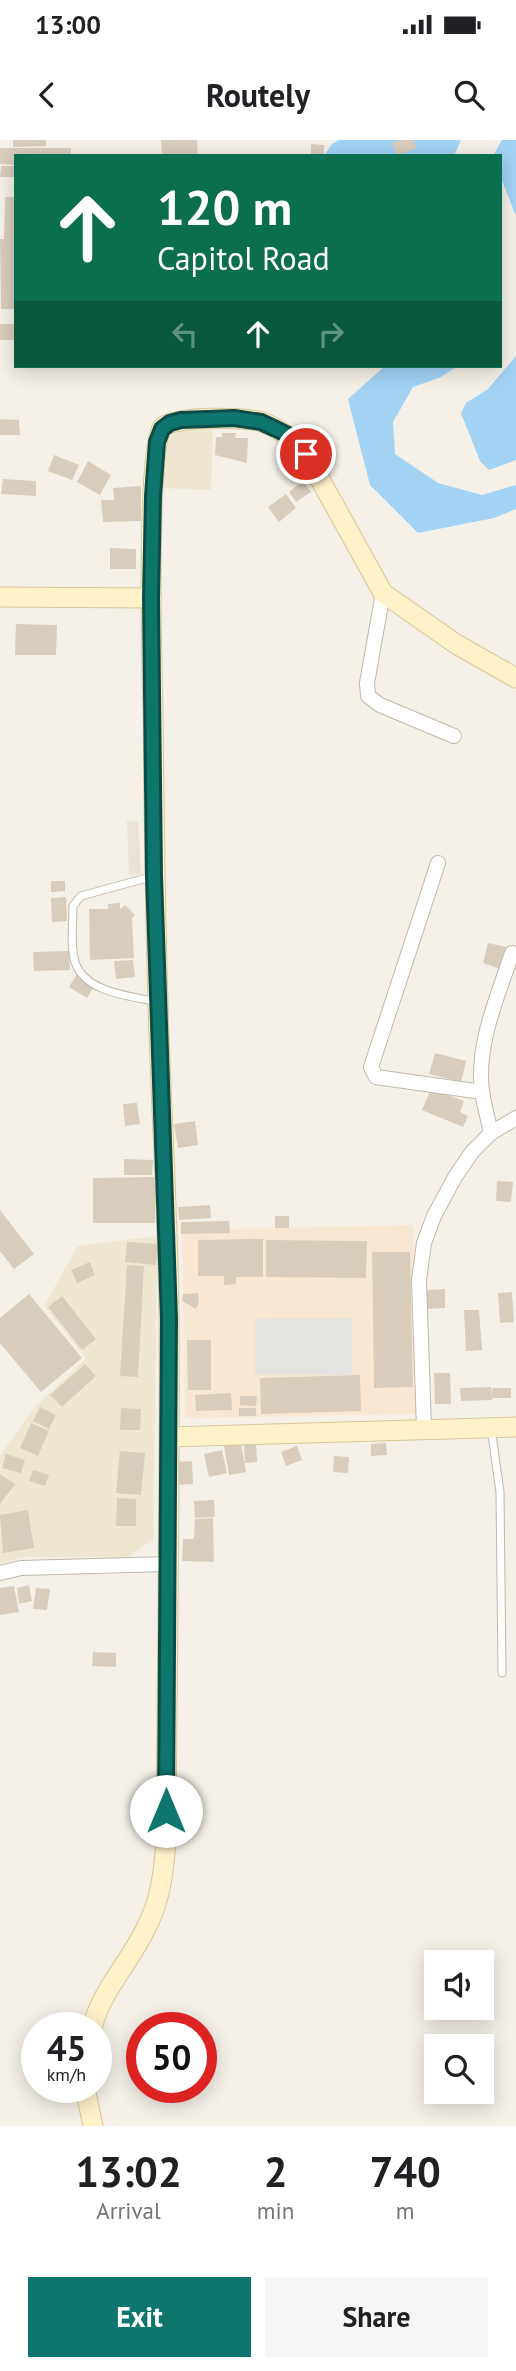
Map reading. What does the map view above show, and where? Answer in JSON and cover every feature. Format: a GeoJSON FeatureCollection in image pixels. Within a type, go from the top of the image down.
{"type":"FeatureCollection","features":[{"type":"Feature","properties":{"kind":"main road"},"geometry":{"type":"LineString","coordinates":[[99,2012],[109,1989],[146,1929],[157,1903],[164,1872],[166,1825],[169,1437],[167,1239],[154,876],[151,598],[153,496],[157,442],[162,429],[181,420],[234,418],[261,422],[290,436],[306,454],[383,593],[456,644],[516,678]]}},
{"type":"Feature","properties":{"kind":"main road"},"geometry":{"type":"LineString","coordinates":[[0,597],[151,598]]}},
{"type":"Feature","properties":{"kind":"main road"},"geometry":{"type":"LineString","coordinates":[[169,1437],[516,1427]]}},
{"type":"Feature","properties":{"kind":"main road"},"geometry":{"type":"LineString","coordinates":[[89,2103],[93,2126]]}},
{"type":"Feature","properties":{"kind":"street"},"geometry":{"type":"LineString","coordinates":[[383,593],[368,683],[369,696],[380,705],[454,736]]}},
{"type":"Feature","properties":{"kind":"street"},"geometry":{"type":"LineString","coordinates":[[438,863],[371,1067],[376,1077],[482,1091]]}},
{"type":"Feature","properties":{"kind":"street"},"geometry":{"type":"LineString","coordinates":[[491,1133],[482,1091],[481,1061],[512,953]]}},
{"type":"Feature","properties":{"kind":"street"},"geometry":{"type":"LineString","coordinates":[[424,1429],[419,1280],[424,1243],[434,1216],[472,1152],[491,1133],[516,1118]]}},
{"type":"Feature","properties":{"kind":"street"},"geometry":{"type":"LineString","coordinates":[[0,1573],[21,1568],[168,1564]]}},
{"type":"Feature","properties":{"kind":"lane"},"geometry":{"type":"LineString","coordinates":[[154,876],[81,896],[76,900],[73,906],[73,948],[79,969],[96,984],[123,995],[158,1002]]}},
{"type":"Feature","properties":{"kind":"lane"},"geometry":{"type":"LineString","coordinates":[[491,1427],[500,1492],[502,1673]]}},
{"type":"Feature","properties":{"kind":"shaded area"},"geometry":{"type":"Polygon","coordinates":[[[170,425],[213,426],[211,490],[161,488],[170,425]]]}},
{"type":"Feature","properties":{"kind":"shaded area"},"geometry":{"type":"Polygon","coordinates":[[[127,821],[138,822],[141,874],[129,875],[127,821]]]}},
{"type":"Feature","properties":{"kind":"shaded area"},"geometry":{"type":"Polygon","coordinates":[[[413,1225],[416,1414],[185,1418],[182,1230],[413,1225]]]}},
{"type":"Feature","properties":{"kind":"shaded area"},"geometry":{"type":"Polygon","coordinates":[[[157,1236],[154,1538],[129,1557],[25,1557],[0,1564],[0,1456],[33,1409],[86,1358],[44,1306],[78,1246],[157,1236]]]}},
{"type":"Feature","properties":{"kind":"shaded area"},"geometry":{"type":"Polygon","coordinates":[[[352,1318],[352,1375],[255,1375],[255,1319],[352,1318]]]}},
{"type":"Feature","properties":{"kind":"water"},"geometry":{"type":"Polygon","coordinates":[[[339,140],[461,140],[455,154],[325,154],[332,144],[339,140]]]}},
{"type":"Feature","properties":{"kind":"water"},"geometry":{"type":"Polygon","coordinates":[[[502,140],[516,140],[516,216],[502,181],[502,154],[494,154],[502,140]]]}},
{"type":"Feature","properties":{"kind":"water"},"geometry":{"type":"Polygon","coordinates":[[[516,356],[516,460],[489,470],[480,461],[461,413],[466,403],[488,389],[516,356]]]}},
{"type":"Feature","properties":{"kind":"water"},"geometry":{"type":"Polygon","coordinates":[[[383,368],[455,368],[439,378],[413,387],[393,422],[395,454],[438,483],[482,495],[516,485],[516,509],[494,518],[418,533],[370,485],[348,399],[383,368]]]}},
{"type":"Feature","properties":{"kind":"building"},"geometry":{"type":"Polygon","coordinates":[[[13,140],[46,140],[46,146],[13,147],[13,140]]]}},
{"type":"Feature","properties":{"kind":"building"},"geometry":{"type":"Polygon","coordinates":[[[161,140],[197,140],[198,154],[162,154],[161,140]]]}},
{"type":"Feature","properties":{"kind":"building"},"geometry":{"type":"Polygon","coordinates":[[[413,140],[417,148],[396,154],[392,143],[413,140]]]}},
{"type":"Feature","properties":{"kind":"building"},"geometry":{"type":"Polygon","coordinates":[[[311,144],[324,145],[324,154],[311,154],[311,144]]]}},
{"type":"Feature","properties":{"kind":"building"},"geometry":{"type":"Polygon","coordinates":[[[0,148],[71,148],[71,154],[14,154],[14,165],[0,164],[0,148]]]}},
{"type":"Feature","properties":{"kind":"building"},"geometry":{"type":"Polygon","coordinates":[[[1,166],[14,166],[14,177],[0,177],[1,166]]]}},
{"type":"Feature","properties":{"kind":"building"},"geometry":{"type":"Polygon","coordinates":[[[5,197],[14,197],[14,309],[1,309],[0,239],[4,239],[5,197]]]}},
{"type":"Feature","properties":{"kind":"building"},"geometry":{"type":"Polygon","coordinates":[[[0,324],[14,324],[14,340],[0,340],[0,324]]]}},
{"type":"Feature","properties":{"kind":"building"},"geometry":{"type":"Polygon","coordinates":[[[0,419],[19,420],[20,435],[0,435],[0,419]]]}},
{"type":"Feature","properties":{"kind":"building"},"geometry":{"type":"Polygon","coordinates":[[[222,433],[236,433],[235,438],[248,438],[247,463],[215,455],[216,437],[222,437],[222,433]]]}},
{"type":"Feature","properties":{"kind":"building"},"geometry":{"type":"Polygon","coordinates":[[[54,455],[79,465],[72,480],[48,471],[54,455]]]}},
{"type":"Feature","properties":{"kind":"building"},"geometry":{"type":"Polygon","coordinates":[[[88,461],[111,475],[100,495],[77,482],[88,461]]]}},
{"type":"Feature","properties":{"kind":"building"},"geometry":{"type":"Polygon","coordinates":[[[3,479],[36,481],[36,496],[1,494],[3,479]]]}},
{"type":"Feature","properties":{"kind":"building"},"geometry":{"type":"Polygon","coordinates":[[[303,481],[311,492],[296,502],[289,492],[303,481]]]}},
{"type":"Feature","properties":{"kind":"building"},"geometry":{"type":"Polygon","coordinates":[[[141,486],[141,521],[103,522],[101,500],[114,500],[113,488],[141,486]]]}},
{"type":"Feature","properties":{"kind":"building"},"geometry":{"type":"Polygon","coordinates":[[[286,494],[296,508],[279,522],[268,507],[286,494]]]}},
{"type":"Feature","properties":{"kind":"building"},"geometry":{"type":"Polygon","coordinates":[[[110,548],[136,549],[136,569],[110,569],[110,548]]]}},
{"type":"Feature","properties":{"kind":"building"},"geometry":{"type":"Polygon","coordinates":[[[16,624],[57,625],[56,655],[15,655],[16,624]]]}},
{"type":"Feature","properties":{"kind":"building"},"geometry":{"type":"Polygon","coordinates":[[[51,881],[65,881],[65,891],[51,892],[51,881]]]}},
{"type":"Feature","properties":{"kind":"building"},"geometry":{"type":"Polygon","coordinates":[[[66,897],[67,921],[52,922],[51,898],[66,897]]]}},
{"type":"Feature","properties":{"kind":"building"},"geometry":{"type":"Polygon","coordinates":[[[120,903],[120,909],[125,905],[135,915],[132,918],[134,958],[90,960],[89,909],[108,909],[108,904],[120,903]]]}},
{"type":"Feature","properties":{"kind":"building"},"geometry":{"type":"Polygon","coordinates":[[[488,943],[506,947],[505,963],[501,963],[500,969],[483,963],[488,943]]]}},
{"type":"Feature","properties":{"kind":"building"},"geometry":{"type":"Polygon","coordinates":[[[69,951],[70,970],[34,971],[33,952],[69,951]]]}},
{"type":"Feature","properties":{"kind":"building"},"geometry":{"type":"Polygon","coordinates":[[[133,960],[135,977],[116,979],[114,961],[133,960]]]}},
{"type":"Feature","properties":{"kind":"building"},"geometry":{"type":"Polygon","coordinates":[[[77,974],[95,985],[87,998],[69,987],[77,974]]]}},
{"type":"Feature","properties":{"kind":"building"},"geometry":{"type":"Polygon","coordinates":[[[435,1053],[466,1061],[461,1082],[429,1074],[435,1053]]]}},
{"type":"Feature","properties":{"kind":"building"},"geometry":{"type":"Polygon","coordinates":[[[431,1089],[464,1101],[460,1112],[468,1116],[463,1127],[422,1110],[431,1089]]]}},
{"type":"Feature","properties":{"kind":"building"},"geometry":{"type":"Polygon","coordinates":[[[137,1103],[140,1124],[125,1126],[123,1104],[137,1103]]]}},
{"type":"Feature","properties":{"kind":"building"},"geometry":{"type":"Polygon","coordinates":[[[195,1121],[198,1145],[178,1148],[174,1124],[195,1121]]]}},
{"type":"Feature","properties":{"kind":"building"},"geometry":{"type":"Polygon","coordinates":[[[124,1159],[153,1160],[152,1175],[124,1175],[124,1159]]]}},
{"type":"Feature","properties":{"kind":"building"},"geometry":{"type":"Polygon","coordinates":[[[155,1177],[155,1223],[93,1223],[93,1178],[155,1177]]]}},
{"type":"Feature","properties":{"kind":"building"},"geometry":{"type":"Polygon","coordinates":[[[497,1181],[513,1182],[511,1202],[496,1201],[497,1181]]]}},
{"type":"Feature","properties":{"kind":"building"},"geometry":{"type":"Polygon","coordinates":[[[210,1205],[211,1218],[179,1220],[178,1207],[210,1205]]]}},
{"type":"Feature","properties":{"kind":"building"},"geometry":{"type":"Polygon","coordinates":[[[0,1210],[34,1254],[14,1269],[0,1251],[0,1210]]]}},
{"type":"Feature","properties":{"kind":"building"},"geometry":{"type":"Polygon","coordinates":[[[275,1216],[289,1216],[289,1228],[275,1228],[275,1216]]]}},
{"type":"Feature","properties":{"kind":"building"},"geometry":{"type":"Polygon","coordinates":[[[229,1221],[230,1233],[181,1234],[181,1222],[229,1221]]]}},
{"type":"Feature","properties":{"kind":"building"},"geometry":{"type":"Polygon","coordinates":[[[263,1239],[263,1277],[236,1277],[236,1284],[224,1285],[224,1276],[198,1276],[198,1240],[263,1239]]]}},
{"type":"Feature","properties":{"kind":"building"},"geometry":{"type":"Polygon","coordinates":[[[266,1240],[367,1241],[366,1278],[266,1277],[266,1240]]]}},
{"type":"Feature","properties":{"kind":"building"},"geometry":{"type":"Polygon","coordinates":[[[127,1242],[158,1244],[156,1265],[125,1262],[127,1242]]]}},
{"type":"Feature","properties":{"kind":"building"},"geometry":{"type":"Polygon","coordinates":[[[372,1252],[410,1252],[413,1387],[374,1388],[372,1252]]]}},
{"type":"Feature","properties":{"kind":"building"},"geometry":{"type":"Polygon","coordinates":[[[90,1262],[95,1275],[77,1283],[71,1270],[90,1262]]]}},
{"type":"Feature","properties":{"kind":"building"},"geometry":{"type":"Polygon","coordinates":[[[127,1265],[144,1266],[138,1377],[120,1376],[127,1265]]]}},
{"type":"Feature","properties":{"kind":"building"},"geometry":{"type":"Polygon","coordinates":[[[445,1289],[445,1308],[427,1309],[427,1290],[445,1289]]]}},
{"type":"Feature","properties":{"kind":"building"},"geometry":{"type":"Polygon","coordinates":[[[512,1292],[514,1322],[500,1323],[498,1293],[512,1292]]]}},
{"type":"Feature","properties":{"kind":"building"},"geometry":{"type":"Polygon","coordinates":[[[198,1293],[199,1303],[196,1309],[182,1301],[183,1294],[198,1293]]]}},
{"type":"Feature","properties":{"kind":"building"},"geometry":{"type":"Polygon","coordinates":[[[29,1294],[82,1358],[41,1392],[0,1343],[0,1318],[29,1294]]]}},
{"type":"Feature","properties":{"kind":"building"},"geometry":{"type":"Polygon","coordinates":[[[62,1296],[96,1339],[82,1350],[48,1307],[62,1296]]]}},
{"type":"Feature","properties":{"kind":"building"},"geometry":{"type":"Polygon","coordinates":[[[464,1310],[479,1310],[482,1350],[466,1351],[464,1310]]]}},
{"type":"Feature","properties":{"kind":"building"},"geometry":{"type":"Polygon","coordinates":[[[187,1340],[211,1340],[211,1390],[188,1390],[187,1340]]]}},
{"type":"Feature","properties":{"kind":"building"},"geometry":{"type":"Polygon","coordinates":[[[85,1364],[96,1376],[62,1407],[50,1395],[85,1364]]]}},
{"type":"Feature","properties":{"kind":"building"},"geometry":{"type":"Polygon","coordinates":[[[434,1373],[450,1373],[451,1404],[435,1404],[434,1373]]]}},
{"type":"Feature","properties":{"kind":"building"},"geometry":{"type":"Polygon","coordinates":[[[360,1375],[361,1411],[261,1414],[260,1378],[360,1375]]]}},
{"type":"Feature","properties":{"kind":"building"},"geometry":{"type":"Polygon","coordinates":[[[491,1387],[492,1400],[461,1401],[460,1388],[491,1387]]]}},
{"type":"Feature","properties":{"kind":"building"},"geometry":{"type":"Polygon","coordinates":[[[492,1388],[511,1388],[511,1398],[492,1398],[492,1388]]]}},
{"type":"Feature","properties":{"kind":"building"},"geometry":{"type":"Polygon","coordinates":[[[231,1393],[232,1410],[196,1411],[195,1395],[231,1393]]]}},
{"type":"Feature","properties":{"kind":"building"},"geometry":{"type":"Polygon","coordinates":[[[240,1396],[257,1396],[256,1406],[240,1405],[240,1396]]]}},
{"type":"Feature","properties":{"kind":"building"},"geometry":{"type":"Polygon","coordinates":[[[40,1407],[56,1415],[49,1429],[33,1421],[40,1407]]]}},
{"type":"Feature","properties":{"kind":"building"},"geometry":{"type":"Polygon","coordinates":[[[121,1408],[141,1409],[140,1430],[120,1430],[121,1408]]]}},
{"type":"Feature","properties":{"kind":"building"},"geometry":{"type":"Polygon","coordinates":[[[239,1408],[256,1408],[256,1416],[239,1416],[239,1408]]]}},
{"type":"Feature","properties":{"kind":"building"},"geometry":{"type":"Polygon","coordinates":[[[31,1423],[49,1431],[38,1456],[20,1448],[31,1423]]]}},
{"type":"Feature","properties":{"kind":"building"},"geometry":{"type":"Polygon","coordinates":[[[241,1443],[246,1472],[229,1475],[224,1446],[241,1443]]]}},
{"type":"Feature","properties":{"kind":"building"},"geometry":{"type":"Polygon","coordinates":[[[256,1443],[257,1462],[245,1463],[244,1444],[256,1443]]]}},
{"type":"Feature","properties":{"kind":"building"},"geometry":{"type":"Polygon","coordinates":[[[386,1443],[387,1455],[371,1456],[371,1444],[386,1443]]]}},
{"type":"Feature","properties":{"kind":"building"},"geometry":{"type":"Polygon","coordinates":[[[297,1446],[302,1460],[286,1466],[281,1452],[297,1446]]]}},
{"type":"Feature","properties":{"kind":"building"},"geometry":{"type":"Polygon","coordinates":[[[222,1450],[227,1473],[209,1477],[204,1454],[222,1450]]]}},
{"type":"Feature","properties":{"kind":"building"},"geometry":{"type":"Polygon","coordinates":[[[120,1451],[145,1453],[141,1495],[116,1493],[120,1451]]]}},
{"type":"Feature","properties":{"kind":"building"},"geometry":{"type":"Polygon","coordinates":[[[6,1454],[25,1460],[21,1473],[2,1468],[6,1454]]]}},
{"type":"Feature","properties":{"kind":"building"},"geometry":{"type":"Polygon","coordinates":[[[334,1456],[349,1457],[348,1473],[333,1472],[334,1456]]]}},
{"type":"Feature","properties":{"kind":"building"},"geometry":{"type":"Polygon","coordinates":[[[192,1461],[193,1484],[175,1485],[174,1462],[192,1461]]]}},
{"type":"Feature","properties":{"kind":"building"},"geometry":{"type":"Polygon","coordinates":[[[33,1470],[49,1475],[45,1486],[29,1481],[33,1470]]]}},
{"type":"Feature","properties":{"kind":"building"},"geometry":{"type":"Polygon","coordinates":[[[0,1474],[15,1484],[0,1504],[0,1474]]]}},
{"type":"Feature","properties":{"kind":"building"},"geometry":{"type":"Polygon","coordinates":[[[117,1498],[136,1499],[136,1526],[116,1526],[117,1498]]]}},
{"type":"Feature","properties":{"kind":"building"},"geometry":{"type":"Polygon","coordinates":[[[214,1500],[215,1517],[195,1518],[194,1501],[214,1500]]]}},
{"type":"Feature","properties":{"kind":"building"},"geometry":{"type":"Polygon","coordinates":[[[28,1510],[34,1548],[3,1553],[0,1515],[28,1510]]]}},
{"type":"Feature","properties":{"kind":"building"},"geometry":{"type":"Polygon","coordinates":[[[213,1518],[214,1562],[182,1561],[183,1539],[194,1539],[195,1519],[213,1518]]]}},
{"type":"Feature","properties":{"kind":"building"},"geometry":{"type":"Polygon","coordinates":[[[29,1585],[32,1601],[19,1604],[17,1588],[29,1585]]]}},
{"type":"Feature","properties":{"kind":"building"},"geometry":{"type":"Polygon","coordinates":[[[14,1586],[19,1612],[0,1615],[0,1588],[14,1586]]]}},
{"type":"Feature","properties":{"kind":"building"},"geometry":{"type":"Polygon","coordinates":[[[36,1588],[50,1589],[47,1610],[33,1609],[36,1588]]]}},
{"type":"Feature","properties":{"kind":"building"},"geometry":{"type":"Polygon","coordinates":[[[93,1652],[116,1653],[116,1667],[92,1666],[93,1652]]]}},
{"type":"Feature","properties":{"kind":"route"},"geometry":{"type":"LineString","coordinates":[[166,1811],[169,1319],[154,876],[151,598],[157,442],[162,429],[170,423],[181,420],[234,418],[261,422],[276,429],[290,436],[306,454]]}}]}
